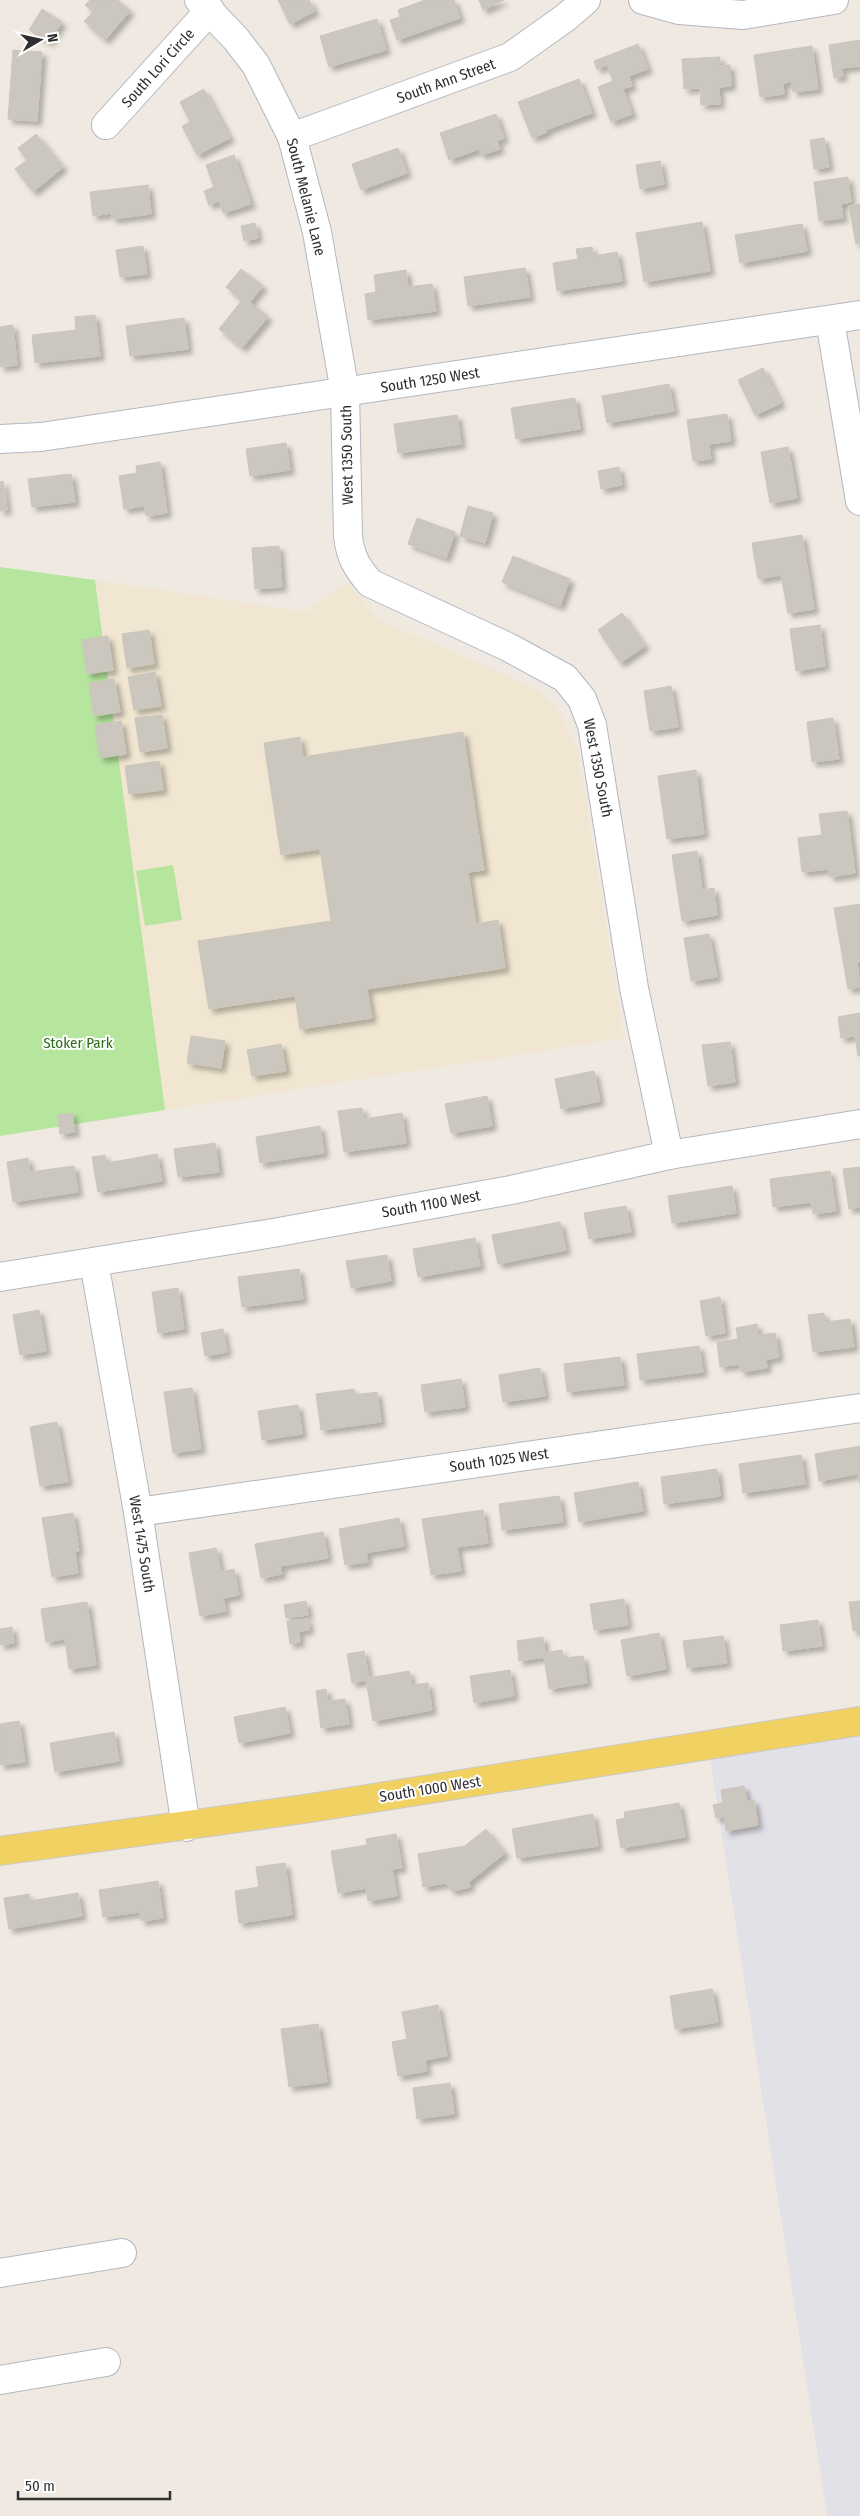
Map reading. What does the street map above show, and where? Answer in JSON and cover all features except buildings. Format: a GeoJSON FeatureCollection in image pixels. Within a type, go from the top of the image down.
{"type":"FeatureCollection","features":[{"type":"Feature","properties":{"kind":"main road","name":"South 1000 West"},"geometry":{"type":"LineString","coordinates":[[0,1851],[186,1827],[860,1721]]}},
{"type":"Feature","properties":{"kind":"street","name":"South Ann Street"},"geometry":{"type":"LineString","coordinates":[[292,137],[510,57],[565,18],[586,0]]}},
{"type":"Feature","properties":{"kind":"street"},"geometry":{"type":"LineString","coordinates":[[643,0],[678,10],[743,15],[834,0]]}},
{"type":"Feature","properties":{"kind":"street","name":"South Melanie Lane"},"geometry":{"type":"LineString","coordinates":[[204,5],[256,64],[292,137],[317,232],[345,392]]}},
{"type":"Feature","properties":{"kind":"street","name":"South Lori Circle"},"geometry":{"type":"LineString","coordinates":[[106,125],[204,5]]}},
{"type":"Feature","properties":{"kind":"street","name":"South 1250 West"},"geometry":{"type":"LineString","coordinates":[[0,439],[41,437],[860,315]]}},
{"type":"Feature","properties":{"kind":"street"},"geometry":{"type":"LineString","coordinates":[[830,320],[860,501]]}},
{"type":"Feature","properties":{"kind":"street","name":"West 1350 South"},"geometry":{"type":"LineString","coordinates":[[345,392],[349,553],[357,568],[370,583],[508,647],[564,678],[582,699],[593,734],[634,988],[669,1155]]}},
{"type":"Feature","properties":{"kind":"street","name":"South 1100 West"},"geometry":{"type":"LineString","coordinates":[[0,1277],[273,1233],[511,1190],[669,1155],[860,1124]]}},
{"type":"Feature","properties":{"kind":"street","name":"West 1475 South"},"geometry":{"type":"LineString","coordinates":[[94,1262],[138,1512],[186,1827]]}},
{"type":"Feature","properties":{"kind":"street","name":"South 1025 West"},"geometry":{"type":"LineString","coordinates":[[138,1512],[860,1408]]}},
{"type":"Feature","properties":{"kind":"street"},"geometry":{"type":"LineString","coordinates":[[0,2273],[122,2253]]}},
{"type":"Feature","properties":{"kind":"street"},"geometry":{"type":"LineString","coordinates":[[0,2380],[106,2362]]}},
{"type":"Feature","properties":{"kind":"shaded area"},"geometry":{"type":"Polygon","coordinates":[[[95,580],[305,612],[347,583],[380,620],[533,687],[558,708],[578,750],[624,1038],[165,1110],[95,580]]]}},
{"type":"Feature","properties":{"kind":"shaded area"},"geometry":{"type":"Polygon","coordinates":[[[860,1733],[860,2516],[827,2516],[710,1758],[860,1733]]]}},
{"type":"Feature","properties":{"kind":"green space","name":"Stoker Park"},"geometry":{"type":"Polygon","coordinates":[[[0,567],[95,580],[165,1110],[0,1136],[0,567]]]}},
{"type":"Feature","properties":{"kind":"green space"},"geometry":{"type":"Polygon","coordinates":[[[173,865],[182,920],[145,926],[136,871],[173,865]]]}}]}
